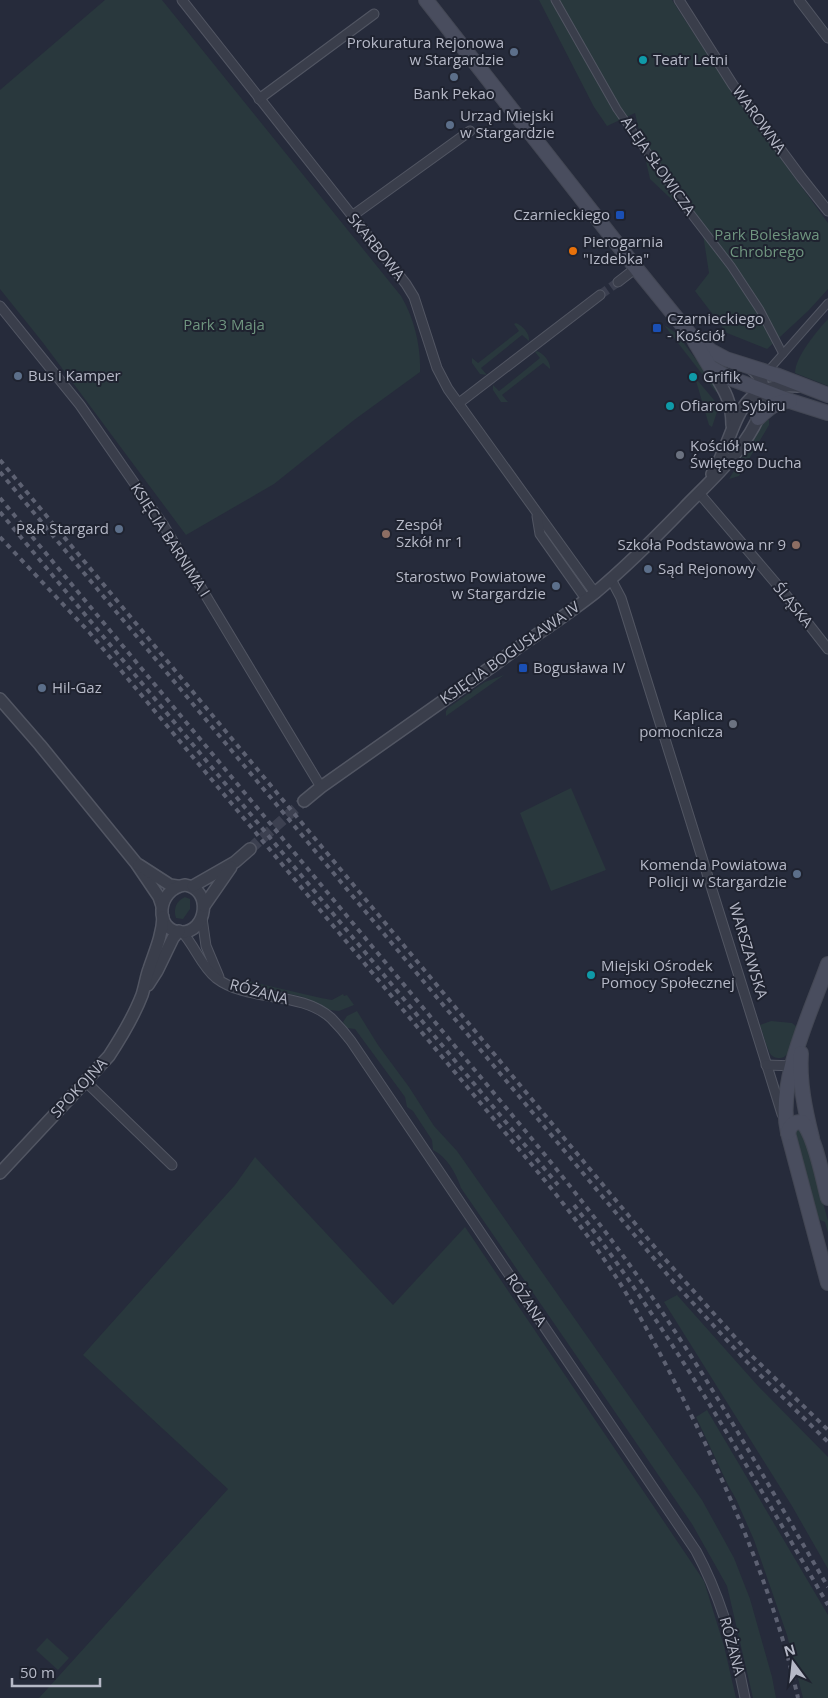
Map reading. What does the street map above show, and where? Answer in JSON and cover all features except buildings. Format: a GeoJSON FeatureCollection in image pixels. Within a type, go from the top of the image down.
{"type":"FeatureCollection","features":[{"type":"Feature","properties":{"kind":"main road"},"geometry":{"type":"LineString","coordinates":[[426,0],[692,337],[710,367],[727,377],[828,413]]}},
{"type":"Feature","properties":{"kind":"main road"},"geometry":{"type":"LineString","coordinates":[[692,337],[726,359],[768,372],[828,395]]}},
{"type":"Feature","properties":{"kind":"main road"},"geometry":{"type":"LineString","coordinates":[[758,418],[773,405],[790,401]]}},
{"type":"Feature","properties":{"kind":"main road"},"geometry":{"type":"LineString","coordinates":[[787,1129],[787,1094],[796,1066],[802,1034],[828,964]]}},
{"type":"Feature","properties":{"kind":"main road"},"geometry":{"type":"LineString","coordinates":[[796,1066],[828,1198]]}},
{"type":"Feature","properties":{"kind":"main road"},"geometry":{"type":"LineString","coordinates":[[787,1129],[796,1122],[802,1122],[812,1138]]}},
{"type":"Feature","properties":{"kind":"main road","name":"WARSZAWSKA"},"geometry":{"type":"LineString","coordinates":[[787,1129],[828,1283]]}},
{"type":"Feature","properties":{"kind":"street","name":"SKARBOWA"},"geometry":{"type":"LineString","coordinates":[[182,0],[395,270],[414,297],[438,368],[448,389],[536,514],[590,596]]}},
{"type":"Feature","properties":{"kind":"street","name":"ALEJA SŁOWICZA"},"geometry":{"type":"LineString","coordinates":[[555,0],[617,109],[672,189],[731,266],[760,310],[783,354]]}},
{"type":"Feature","properties":{"kind":"street","name":"WAROWNA"},"geometry":{"type":"LineString","coordinates":[[679,0],[733,85],[800,177],[828,211]]}},
{"type":"Feature","properties":{"kind":"street"},"geometry":{"type":"LineString","coordinates":[[799,0],[828,38]]}},
{"type":"Feature","properties":{"kind":"street"},"geometry":{"type":"LineString","coordinates":[[260,99],[374,14]]}},
{"type":"Feature","properties":{"kind":"street"},"geometry":{"type":"LineString","coordinates":[[352,216],[470,132]]}},
{"type":"Feature","properties":{"kind":"street"},"geometry":{"type":"LineString","coordinates":[[618,282],[636,268]]}},
{"type":"Feature","properties":{"kind":"street"},"geometry":{"type":"LineString","coordinates":[[459,403],[600,295]]}},
{"type":"Feature","properties":{"kind":"street"},"geometry":{"type":"LineString","coordinates":[[768,372],[828,303]]}},
{"type":"Feature","properties":{"kind":"street","name":"KSIĘCIA BARNIMA I"},"geometry":{"type":"LineString","coordinates":[[0,306],[80,405],[164,526],[321,787]]}},
{"type":"Feature","properties":{"kind":"street"},"geometry":{"type":"LineString","coordinates":[[748,366],[758,375],[764,390],[784,385],[802,386]]}},
{"type":"Feature","properties":{"kind":"street"},"geometry":{"type":"LineString","coordinates":[[710,367],[728,395],[733,428]]}},
{"type":"Feature","properties":{"kind":"street","name":"KSIĘCIA BOGUSŁAWA IV"},"geometry":{"type":"LineString","coordinates":[[304,801],[611,579],[700,492],[736,453],[758,418],[764,404],[764,390],[748,399],[716,467],[700,492]]}},
{"type":"Feature","properties":{"kind":"street","name":"ŚLĄSKA"},"geometry":{"type":"LineString","coordinates":[[700,492],[828,649]]}},
{"type":"Feature","properties":{"kind":"street","name":"WARSZAWSKA"},"geometry":{"type":"LineString","coordinates":[[611,579],[620,598],[787,1129]]}},
{"type":"Feature","properties":{"kind":"street"},"geometry":{"type":"LineString","coordinates":[[0,699],[47,753],[136,863],[158,897],[162,912],[171,928],[181,932],[193,928],[202,918],[208,897],[235,862]]}},
{"type":"Feature","properties":{"kind":"street"},"geometry":{"type":"LineString","coordinates":[[136,863],[170,885],[193,886],[235,862],[250,849]]}},
{"type":"Feature","properties":{"kind":"street"},"geometry":{"type":"LineString","coordinates":[[162,912],[167,894],[176,886]]}},
{"type":"Feature","properties":{"kind":"street"},"geometry":{"type":"LineString","coordinates":[[193,886],[201,894],[204,906]]}},
{"type":"Feature","properties":{"kind":"street","name":"SPOKOJNA"},"geometry":{"type":"LineString","coordinates":[[143,993],[149,968],[160,940],[162,912]]}},
{"type":"Feature","properties":{"kind":"street","name":"RÓŻANA"},"geometry":{"type":"LineString","coordinates":[[202,918],[209,955],[222,982]]}},
{"type":"Feature","properties":{"kind":"street","name":"SPOKOJNA"},"geometry":{"type":"LineString","coordinates":[[0,1173],[109,1056],[128,1026],[143,993],[157,971],[173,938],[181,932]]}},
{"type":"Feature","properties":{"kind":"street","name":"RÓŻANA"},"geometry":{"type":"LineString","coordinates":[[181,932],[209,971],[222,982],[246,991],[290,1000],[315,1009],[330,1018],[351,1041],[696,1551],[710,1576],[721,1605],[745,1698]]}},
{"type":"Feature","properties":{"kind":"street"},"geometry":{"type":"LineString","coordinates":[[766,1065],[796,1066]]}},
{"type":"Feature","properties":{"kind":"street"},"geometry":{"type":"LineString","coordinates":[[85,1081],[172,1165]]}},
{"type":"Feature","properties":{"kind":"green space","name":"Park 3 Maja"},"geometry":{"type":"Polygon","coordinates":[[[105,0],[162,0],[401,296],[410,314],[418,342],[420,372],[354,420],[274,484],[186,535],[44,344],[0,289],[0,90],[105,0]]]}},
{"type":"Feature","properties":{"kind":"green space","name":"Park Bolesława Chrobrego"},"geometry":{"type":"Polygon","coordinates":[[[539,0],[672,0],[730,89],[828,223],[828,289],[809,310],[767,349],[727,333],[695,291],[709,273],[702,228],[650,179],[635,113],[607,126],[594,107],[539,0]]]}},
{"type":"Feature","properties":{"kind":"green space"},"geometry":{"type":"Polygon","coordinates":[[[828,319],[828,386],[795,373],[803,352],[828,319]]]}},
{"type":"Feature","properties":{"kind":"green space"},"geometry":{"type":"Polygon","coordinates":[[[516,323],[526,331],[529,341],[522,335],[481,368],[487,375],[480,374],[472,363],[472,358],[478,363],[519,331],[514,324],[516,323]]]}},
{"type":"Feature","properties":{"kind":"green space"},"geometry":{"type":"Polygon","coordinates":[[[664,325],[676,333],[720,391],[716,392],[664,325]]]}},
{"type":"Feature","properties":{"kind":"green space"},"geometry":{"type":"Polygon","coordinates":[[[537,351],[546,358],[550,369],[543,363],[502,395],[508,402],[501,402],[493,390],[493,385],[499,391],[503,388],[540,358],[535,352],[537,351]]]}},
{"type":"Feature","properties":{"kind":"green space"},"geometry":{"type":"Polygon","coordinates":[[[696,381],[719,406],[712,427],[709,425],[696,381]]]}},
{"type":"Feature","properties":{"kind":"green space"},"geometry":{"type":"Polygon","coordinates":[[[766,418],[769,420],[769,425],[739,476],[729,479],[766,418]]]}},
{"type":"Feature","properties":{"kind":"green space"},"geometry":{"type":"Polygon","coordinates":[[[504,675],[446,716],[448,708],[485,682],[504,675]]]}},
{"type":"Feature","properties":{"kind":"green space"},"geometry":{"type":"Polygon","coordinates":[[[571,788],[606,870],[551,891],[520,813],[571,788]]]}},
{"type":"Feature","properties":{"kind":"green space"},"geometry":{"type":"Polygon","coordinates":[[[185,897],[190,899],[190,909],[183,919],[176,918],[176,906],[185,897]]]}},
{"type":"Feature","properties":{"kind":"green space"},"geometry":{"type":"Polygon","coordinates":[[[248,981],[332,1000],[343,994],[344,996],[347,995],[354,1005],[339,1011],[330,1010],[303,997],[248,984],[248,981]]]}},
{"type":"Feature","properties":{"kind":"green space"},"geometry":{"type":"Polygon","coordinates":[[[357,1011],[434,1126],[457,1151],[702,1500],[734,1558],[750,1599],[776,1698],[753,1698],[727,1586],[692,1524],[461,1188],[450,1166],[443,1157],[433,1150],[432,1140],[413,1111],[407,1107],[405,1097],[355,1029],[347,1028],[343,1022],[347,1016],[357,1011]]]}},
{"type":"Feature","properties":{"kind":"green space"},"geometry":{"type":"Polygon","coordinates":[[[771,1021],[792,1023],[797,1027],[791,1047],[782,1058],[770,1054],[760,1025],[771,1021]]]}},
{"type":"Feature","properties":{"kind":"green space"},"geometry":{"type":"Polygon","coordinates":[[[798,1130],[804,1133],[828,1221],[828,1233],[825,1222],[818,1219],[796,1135],[798,1130]]]}},
{"type":"Feature","properties":{"kind":"green space"},"geometry":{"type":"Polygon","coordinates":[[[255,1157],[393,1305],[465,1227],[704,1581],[724,1646],[736,1698],[39,1698],[228,1489],[83,1355],[235,1185],[255,1157]]]}},
{"type":"Feature","properties":{"kind":"green space"},"geometry":{"type":"Polygon","coordinates":[[[677,1295],[758,1386],[828,1457],[828,1569],[792,1506],[664,1302],[677,1295]]]}},
{"type":"Feature","properties":{"kind":"green space"},"geometry":{"type":"Polygon","coordinates":[[[707,1410],[828,1615],[828,1698],[803,1698],[787,1635],[754,1540],[696,1417],[707,1410]]]}},
{"type":"Feature","properties":{"kind":"green space"},"geometry":{"type":"Polygon","coordinates":[[[47,1638],[69,1658],[58,1670],[36,1650],[47,1638]]]}},
{"type":"Feature","properties":{"kind":"tunnel"},"geometry":{"type":"LineString","coordinates":[[600,295],[618,282]]}},
{"type":"Feature","properties":{"kind":"tunnel"},"geometry":{"type":"LineString","coordinates":[[250,849],[304,801]]}},
{"type":"Feature","properties":{"kind":"railway"},"geometry":{"type":"LineString","coordinates":[[0,460],[663,1257],[751,1355],[828,1430]]}},
{"type":"Feature","properties":{"kind":"railway"},"geometry":{"type":"LineString","coordinates":[[0,472],[671,1279],[745,1360],[828,1442]]}},
{"type":"Feature","properties":{"kind":"railway"},"geometry":{"type":"LineString","coordinates":[[0,498],[532,1139],[604,1230],[638,1276],[691,1356],[751,1454],[828,1587]]}},
{"type":"Feature","properties":{"kind":"railway"},"geometry":{"type":"LineString","coordinates":[[0,512],[558,1185]]}},
{"type":"Feature","properties":{"kind":"railway"},"geometry":{"type":"LineString","coordinates":[[0,537],[89,632],[537,1171],[609,1266],[642,1320],[664,1361],[705,1443],[733,1505],[759,1568],[781,1632],[798,1698]]}},
{"type":"Feature","properties":{"kind":"railway"},"geometry":{"type":"LineString","coordinates":[[574,1205],[643,1301],[676,1351],[738,1451],[828,1605]]}},
{"type":"Feature","properties":{"kind":"place","name":"Prokuratura Rejonowa w Stargardzie"},"geometry":{"type":"Point","coordinates":[514,52]}},
{"type":"Feature","properties":{"kind":"place","name":"Teatr Letni"},"geometry":{"type":"Point","coordinates":[643,60]}},
{"type":"Feature","properties":{"kind":"place","name":"Bank Pekao"},"geometry":{"type":"Point","coordinates":[454,77]}},
{"type":"Feature","properties":{"kind":"place","name":"Urząd Miejski w Stargardzie"},"geometry":{"type":"Point","coordinates":[450,125]}},
{"type":"Feature","properties":{"kind":"place","name":"Czarnieckiego"},"geometry":{"type":"Point","coordinates":[620,215]}},
{"type":"Feature","properties":{"kind":"place","name":"Pierogarnia \"Izdebka\""},"geometry":{"type":"Point","coordinates":[573,251]}},
{"type":"Feature","properties":{"kind":"place","name":"Czarnieckiego - Kościół"},"geometry":{"type":"Point","coordinates":[657,328]}},
{"type":"Feature","properties":{"kind":"place","name":"Bus i Kamper"},"geometry":{"type":"Point","coordinates":[18,376]}},
{"type":"Feature","properties":{"kind":"place","name":"Grifik"},"geometry":{"type":"Point","coordinates":[693,377]}},
{"type":"Feature","properties":{"kind":"place","name":"Ofiarom Sybiru"},"geometry":{"type":"Point","coordinates":[670,406]}},
{"type":"Feature","properties":{"kind":"place","name":"Kościół pw. Świętego Ducha"},"geometry":{"type":"Point","coordinates":[680,455]}},
{"type":"Feature","properties":{"kind":"place","name":"P&R Stargard"},"geometry":{"type":"Point","coordinates":[119,529]}},
{"type":"Feature","properties":{"kind":"place","name":"Zespół Szkół nr 1"},"geometry":{"type":"Point","coordinates":[386,534]}},
{"type":"Feature","properties":{"kind":"place","name":"Szkoła Podstawowa nr 9"},"geometry":{"type":"Point","coordinates":[796,545]}},
{"type":"Feature","properties":{"kind":"place","name":"Sąd Rejonowy"},"geometry":{"type":"Point","coordinates":[648,569]}},
{"type":"Feature","properties":{"kind":"place","name":"Starostwo Powiatowe w Stargardzie"},"geometry":{"type":"Point","coordinates":[556,586]}},
{"type":"Feature","properties":{"kind":"place","name":"Bogusława IV"},"geometry":{"type":"Point","coordinates":[523,668]}},
{"type":"Feature","properties":{"kind":"place","name":"Hil-Gaz"},"geometry":{"type":"Point","coordinates":[42,688]}},
{"type":"Feature","properties":{"kind":"place","name":"Kaplica pomocnicza"},"geometry":{"type":"Point","coordinates":[733,724]}},
{"type":"Feature","properties":{"kind":"place","name":"Komenda Powiatowa Policji w Stargardzie"},"geometry":{"type":"Point","coordinates":[797,874]}},
{"type":"Feature","properties":{"kind":"place","name":"Miejski Ośrodek Pomocy Społecznej"},"geometry":{"type":"Point","coordinates":[591,975]}}]}
